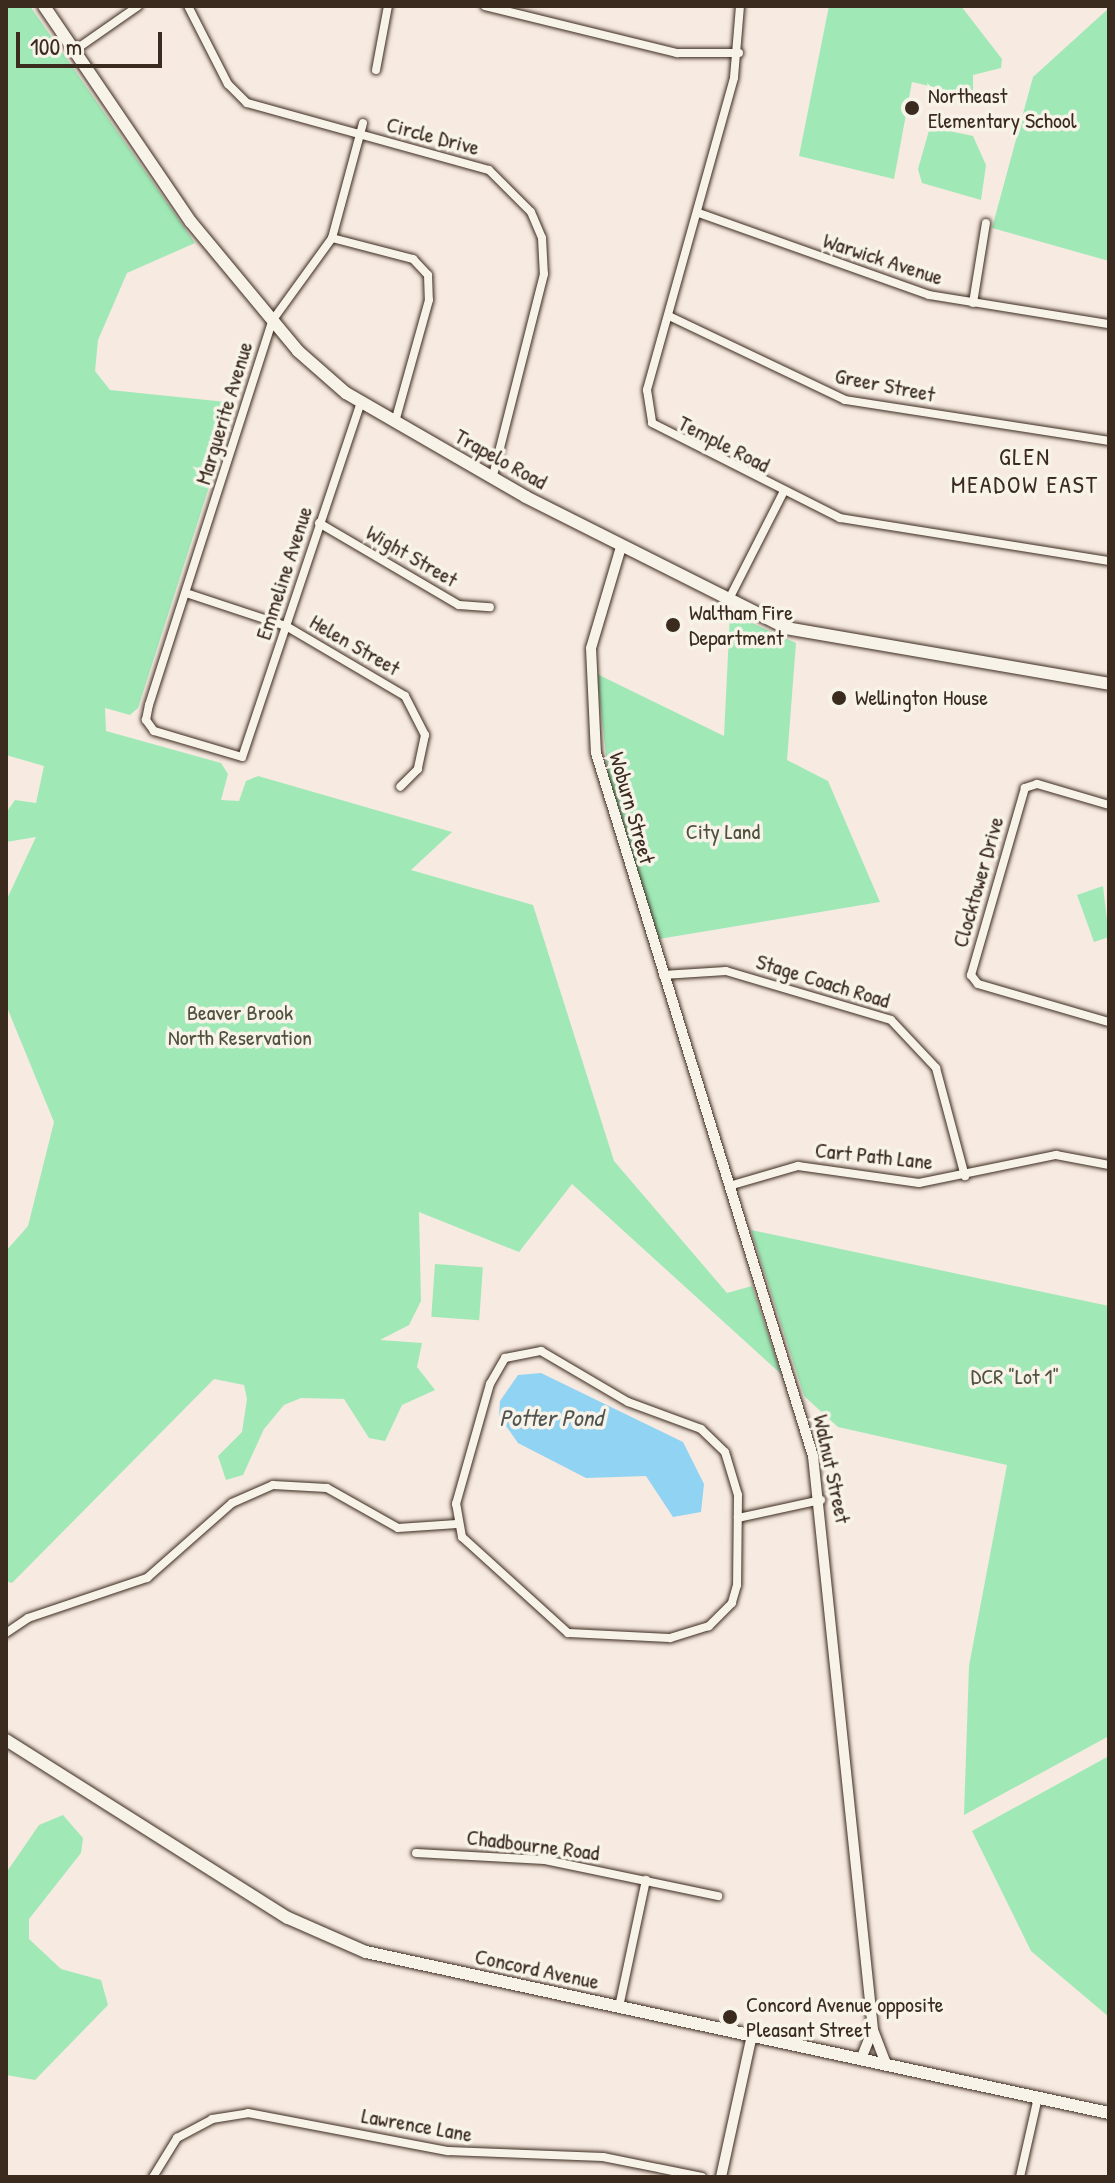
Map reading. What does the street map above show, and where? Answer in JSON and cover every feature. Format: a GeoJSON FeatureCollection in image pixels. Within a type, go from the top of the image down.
{"type":"FeatureCollection","features":[{"type":"Feature","properties":{"kind":"main road","name":"Trapelo Road"},"geometry":{"type":"LineString","coordinates":[[44,6],[191,222],[320,374],[361,402],[492,479],[621,547],[728,601],[802,633],[1109,684]]}},
{"type":"Feature","properties":{"kind":"main road","name":"Concord Avenue"},"geometry":{"type":"LineString","coordinates":[[6,1740],[332,1941],[619,2007],[1109,2113]]}},
{"type":"Feature","properties":{"kind":"street"},"geometry":{"type":"LineString","coordinates":[[75,50],[138,6]]}},
{"type":"Feature","properties":{"kind":"street","name":"Circle Drive"},"geometry":{"type":"LineString","coordinates":[[188,6],[236,95],[259,109],[489,170],[536,220],[544,274],[492,479]]}},
{"type":"Feature","properties":{"kind":"street"},"geometry":{"type":"LineString","coordinates":[[376,70],[388,6]]}},
{"type":"Feature","properties":{"kind":"street"},"geometry":{"type":"LineString","coordinates":[[485,6],[532,9],[677,53],[739,53]]}},
{"type":"Feature","properties":{"kind":"street","name":"Temple Road"},"geometry":{"type":"LineString","coordinates":[[740,6],[739,53],[699,213],[645,402],[652,423],[783,493],[859,523],[1109,561]]}},
{"type":"Feature","properties":{"kind":"street","name":"Marguerite Avenue"},"geometry":{"type":"LineString","coordinates":[[242,757],[149,727],[186,593],[272,321],[332,238],[363,123]]}},
{"type":"Feature","properties":{"kind":"street","name":"Warwick Avenue"},"geometry":{"type":"LineString","coordinates":[[699,213],[909,290],[1109,324]]}},
{"type":"Feature","properties":{"kind":"street"},"geometry":{"type":"LineString","coordinates":[[973,303],[986,223]]}},
{"type":"Feature","properties":{"kind":"street"},"geometry":{"type":"LineString","coordinates":[[332,238],[413,259],[428,275],[429,300],[395,422]]}},
{"type":"Feature","properties":{"kind":"street","name":"Greer Street"},"geometry":{"type":"LineString","coordinates":[[669,316],[845,400],[1109,441]]}},
{"type":"Feature","properties":{"kind":"street","name":"Emmeline Avenue"},"geometry":{"type":"LineString","coordinates":[[242,757],[361,402]]}},
{"type":"Feature","properties":{"kind":"street"},"geometry":{"type":"LineString","coordinates":[[728,601],[783,493]]}},
{"type":"Feature","properties":{"kind":"street","name":"Wight Street"},"geometry":{"type":"LineString","coordinates":[[319,523],[459,605],[490,607]]}},
{"type":"Feature","properties":{"kind":"street","name":"Woburn Street"},"geometry":{"type":"LineString","coordinates":[[621,547],[593,637],[591,714],[605,796],[651,938]]}},
{"type":"Feature","properties":{"kind":"street","name":"Helen Street"},"geometry":{"type":"LineString","coordinates":[[186,593],[286,626],[413,705],[425,735],[423,755],[400,787]]}},
{"type":"Feature","properties":{"kind":"street","name":"Clocktower Drive"},"geometry":{"type":"LineString","coordinates":[[1109,805],[1037,784],[1025,788],[971,975],[978,984],[1109,1022]]}},
{"type":"Feature","properties":{"kind":"street","name":"Walnut Street"},"geometry":{"type":"LineString","coordinates":[[651,938],[729,1186],[821,1500],[873,2030],[886,2064]]}},
{"type":"Feature","properties":{"kind":"street","name":"Stage Coach Road"},"geometry":{"type":"LineString","coordinates":[[663,975],[726,971],[891,1020],[936,1068],[965,1176]]}},
{"type":"Feature","properties":{"kind":"street","name":"Cart Path Lane"},"geometry":{"type":"LineString","coordinates":[[729,1186],[798,1166],[902,1182],[965,1176],[1056,1155],[1109,1165]]}},
{"type":"Feature","properties":{"kind":"street"},"geometry":{"type":"LineString","coordinates":[[541,1351],[628,1402],[701,1429],[735,1473],[737,1585],[720,1619],[690,1634],[640,1639],[568,1633],[472,1548],[457,1524],[456,1504],[498,1368],[505,1358],[541,1351]]}},
{"type":"Feature","properties":{"kind":"street"},"geometry":{"type":"LineString","coordinates":[[6,1633],[28,1618],[147,1578],[232,1503],[273,1485],[327,1488],[398,1528],[457,1524]]}},
{"type":"Feature","properties":{"kind":"street"},"geometry":{"type":"LineString","coordinates":[[738,1518],[821,1500]]}},
{"type":"Feature","properties":{"kind":"street","name":"Chadbourne Road"},"geometry":{"type":"LineString","coordinates":[[416,1853],[545,1860],[718,1896]]}},
{"type":"Feature","properties":{"kind":"street"},"geometry":{"type":"LineString","coordinates":[[619,2007],[646,1880]]}},
{"type":"Feature","properties":{"kind":"street","name":"Walnut Street"},"geometry":{"type":"LineString","coordinates":[[861,2059],[873,2030]]}},
{"type":"Feature","properties":{"kind":"street"},"geometry":{"type":"LineString","coordinates":[[721,2177],[752,2035]]}},
{"type":"Feature","properties":{"kind":"street"},"geometry":{"type":"LineString","coordinates":[[1020,2177],[1038,2097]]}},
{"type":"Feature","properties":{"kind":"street","name":"Lawrence Lane"},"geometry":{"type":"LineString","coordinates":[[153,2177],[177,2138],[212,2119],[248,2113],[448,2151],[603,2157],[702,2177]]}},
{"type":"Feature","properties":{"kind":"green space","name":"Beaver Brook North Reservation"},"geometry":{"type":"Polygon","coordinates":[[[6,6],[30,6],[195,243],[127,273],[98,340],[95,371],[110,390],[236,403],[138,708],[130,715],[105,708],[106,731],[221,763],[228,774],[221,800],[239,801],[246,781],[258,776],[452,832],[411,870],[533,905],[614,1161],[727,1293],[752,1286],[781,1374],[572,1184],[519,1252],[419,1212],[421,1301],[409,1325],[380,1340],[422,1343],[417,1367],[435,1390],[402,1405],[385,1441],[369,1438],[344,1399],[301,1398],[284,1405],[264,1429],[243,1475],[226,1480],[218,1456],[242,1432],[247,1399],[244,1385],[214,1379],[12,1583],[6,1581],[6,1251],[28,1226],[54,1122],[6,1005],[6,901],[36,837],[6,842],[6,813],[15,800],[36,803],[44,766],[6,755],[6,6]]]}},
{"type":"Feature","properties":{"kind":"green space"},"geometry":{"type":"Polygon","coordinates":[[[829,6],[961,6],[1002,59],[1001,68],[973,75],[973,96],[912,82],[894,179],[799,156],[829,6]]]}},
{"type":"Feature","properties":{"kind":"green space"},"geometry":{"type":"Polygon","coordinates":[[[1109,8],[1109,261],[992,228],[1033,77],[1109,8]]]}},
{"type":"Feature","properties":{"kind":"green space"},"geometry":{"type":"Polygon","coordinates":[[[930,127],[973,136],[986,165],[981,200],[922,183],[918,169],[930,127]]]}},
{"type":"Feature","properties":{"kind":"green space","name":"City Land"},"geometry":{"type":"Polygon","coordinates":[[[730,613],[796,643],[787,760],[828,781],[880,902],[659,939],[609,783],[597,674],[724,736],[730,613]]]}},
{"type":"Feature","properties":{"kind":"green space"},"geometry":{"type":"Polygon","coordinates":[[[1103,886],[1109,937],[1094,942],[1077,895],[1103,886]]]}},
{"type":"Feature","properties":{"kind":"green space","name":"DCR \"Lot 1\""},"geometry":{"type":"Polygon","coordinates":[[[751,1230],[1109,1306],[1109,1736],[964,1815],[969,1666],[1007,1465],[838,1427],[804,1396],[751,1230]]]}},
{"type":"Feature","properties":{"kind":"green space"},"geometry":{"type":"Polygon","coordinates":[[[435,1264],[483,1267],[479,1320],[431,1317],[435,1264]]]}},
{"type":"Feature","properties":{"kind":"green space"},"geometry":{"type":"Polygon","coordinates":[[[1109,1756],[1109,2017],[1031,1951],[972,1831],[1109,1756]]]}},
{"type":"Feature","properties":{"kind":"green space"},"geometry":{"type":"Polygon","coordinates":[[[63,1815],[83,1838],[81,1853],[29,1919],[29,1939],[61,1969],[101,1980],[108,2005],[35,2080],[6,2075],[6,1873],[39,1825],[63,1815]]]}},
{"type":"Feature","properties":{"kind":"water","name":"Potter Pond"},"geometry":{"type":"Polygon","coordinates":[[[541,1373],[683,1442],[704,1484],[701,1512],[673,1517],[646,1476],[586,1478],[518,1443],[499,1416],[500,1401],[518,1375],[541,1373]]]}},
{"type":"Feature","properties":{"kind":"place","name":"Northeast Elementary School"},"geometry":{"type":"Point","coordinates":[912,108]}},
{"type":"Feature","properties":{"kind":"place","name":"Waltham Fire Department"},"geometry":{"type":"Point","coordinates":[673,625]}},
{"type":"Feature","properties":{"kind":"place","name":"Wellington House"},"geometry":{"type":"Point","coordinates":[839,698]}},
{"type":"Feature","properties":{"kind":"place","name":"Concord Avenue opposite Pleasant Street"},"geometry":{"type":"Point","coordinates":[730,2017]}},
{"type":"Feature","properties":{"kind":"district","name":"GLEN MEADOW EAST"},"geometry":{"type":"Point","coordinates":[1025,471]}}]}
